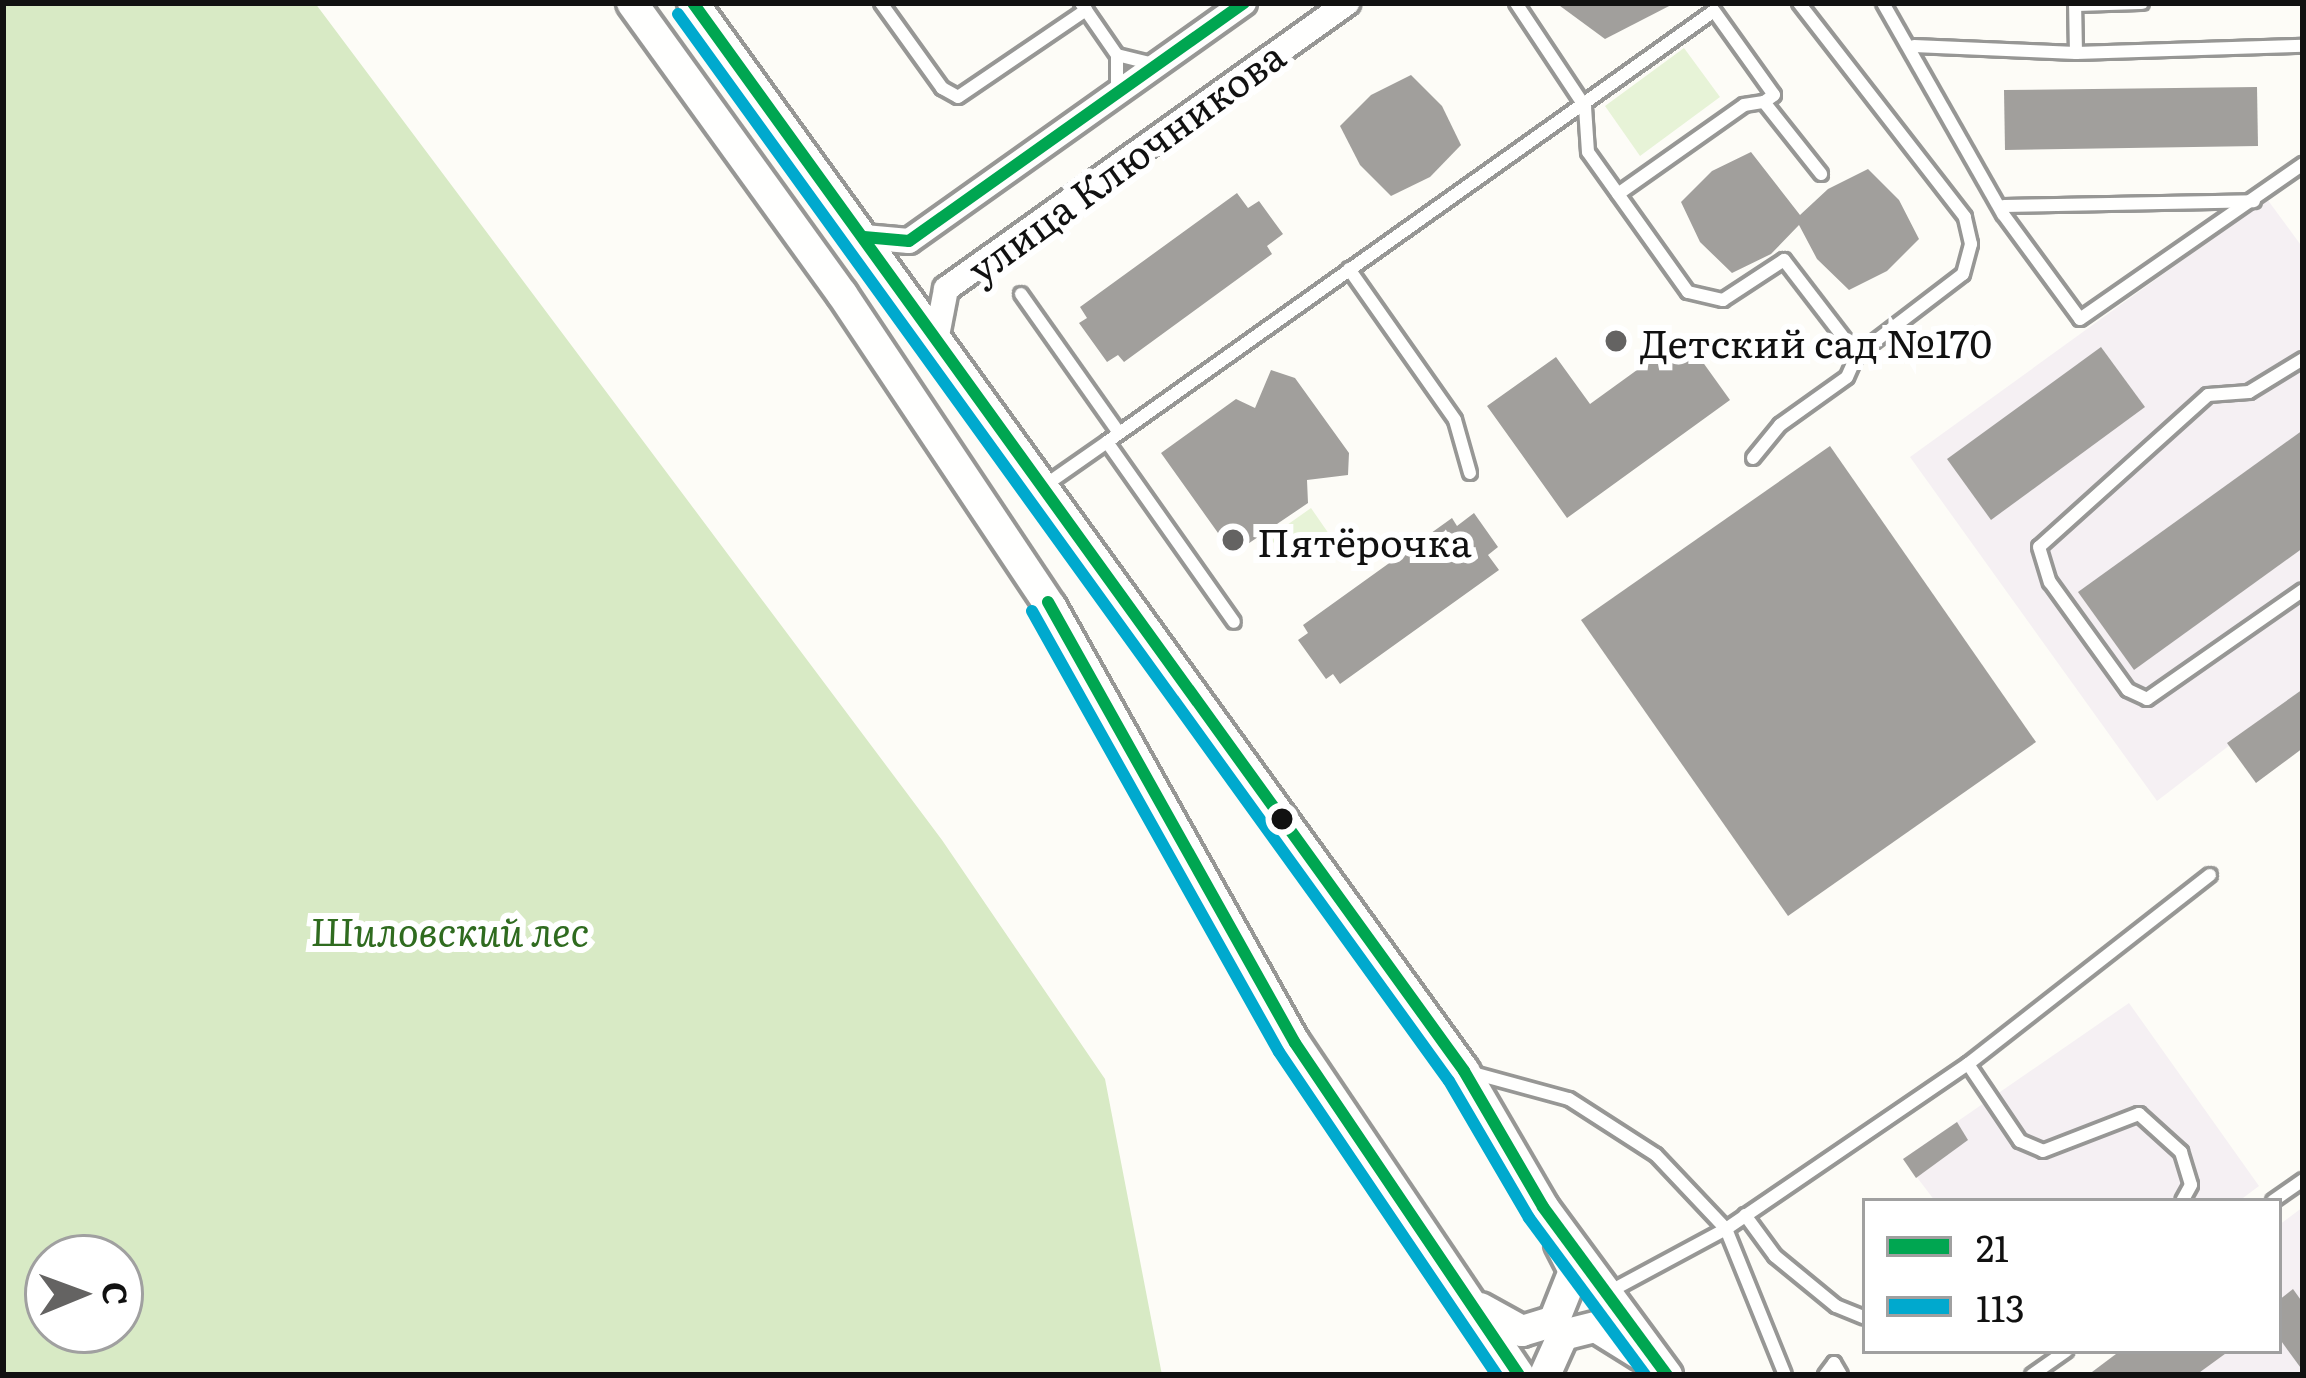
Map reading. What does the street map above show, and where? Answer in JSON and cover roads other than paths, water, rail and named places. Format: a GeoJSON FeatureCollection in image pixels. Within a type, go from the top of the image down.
{"type":"FeatureCollection","features":[{"type":"Feature","properties":{"kind":"street"},"geometry":{"type":"LineString","coordinates":[[632,3],[842,294],[1051,607],[1295,1043],[1519,1375]]}},
{"type":"Feature","properties":{"kind":"street"},"geometry":{"type":"LineString","coordinates":[[693,3],[1464,1071],[1574,1270],[1554,1321],[1522,1330],[1497,1323],[1454,1283]]}},
{"type":"Feature","properties":{"kind":"street","name":"улица Ключникова"},"geometry":{"type":"LineString","coordinates":[[865,237],[909,241],[1244,3]]}},
{"type":"Feature","properties":{"kind":"street","name":"улица Ключникова"},"geometry":{"type":"LineString","coordinates":[[936,341],[946,290],[1347,3]]}},
{"type":"Feature","properties":{"kind":"street"},"geometry":{"type":"LineString","coordinates":[[1543,1207],[1665,1375]]}},
{"type":"Feature","properties":{"kind":"street"},"geometry":{"type":"LineString","coordinates":[[1544,1375],[1564,1335],[1596,1328],[1624,1340],[1665,1375]]}},
{"type":"Feature","properties":{"kind":"lane"},"geometry":{"type":"LineString","coordinates":[[880,3],[942,88],[958,97],[1083,6],[1118,55],[1117,94]]}},
{"type":"Feature","properties":{"kind":"lane"},"geometry":{"type":"LineString","coordinates":[[1516,3],[1583,104],[1588,152],[1688,292],[1723,300],[1784,260],[1857,355]]}},
{"type":"Feature","properties":{"kind":"lane"},"geometry":{"type":"LineString","coordinates":[[1753,458],[1780,425],[1846,377],[1857,355],[1963,274],[1971,244],[1965,217],[1799,3]]}},
{"type":"Feature","properties":{"kind":"lane"},"geometry":{"type":"LineString","coordinates":[[1883,3],[1914,46],[2005,206],[2080,319],[2303,164]]}},
{"type":"Feature","properties":{"kind":"lane"},"geometry":{"type":"LineString","coordinates":[[2076,53],[2074,4],[2142,3]]}},
{"type":"Feature","properties":{"kind":"lane"},"geometry":{"type":"LineString","coordinates":[[1044,486],[1716,7],[1774,95],[1744,105],[1618,194]]}},
{"type":"Feature","properties":{"kind":"lane"},"geometry":{"type":"LineString","coordinates":[[1914,46],[2076,53],[2303,46]]}},
{"type":"Feature","properties":{"kind":"lane"},"geometry":{"type":"LineString","coordinates":[[1118,55],[1157,65]]}},
{"type":"Feature","properties":{"kind":"lane"},"geometry":{"type":"LineString","coordinates":[[1764,102],[1821,174]]}},
{"type":"Feature","properties":{"kind":"lane"},"geometry":{"type":"LineString","coordinates":[[2005,206],[2255,201]]}},
{"type":"Feature","properties":{"kind":"lane"},"geometry":{"type":"LineString","coordinates":[[1349,269],[1455,420],[1469,473]]}},
{"type":"Feature","properties":{"kind":"lane"},"geometry":{"type":"LineString","coordinates":[[1021,294],[1234,622]]}},
{"type":"Feature","properties":{"kind":"lane"},"geometry":{"type":"LineString","coordinates":[[2303,359],[2249,392],[2208,395],[2039,547],[2050,582],[2128,690],[2147,699],[2303,590]]}},
{"type":"Feature","properties":{"kind":"lane"},"geometry":{"type":"LineString","coordinates":[[1607,1292],[1726,1229],[1968,1064],[2210,875]]}},
{"type":"Feature","properties":{"kind":"lane"},"geometry":{"type":"LineString","coordinates":[[1968,1064],[2020,1142],[2043,1150],[2139,1114],[2181,1152],[2191,1185],[2184,1198]]}},
{"type":"Feature","properties":{"kind":"lane"},"geometry":{"type":"LineString","coordinates":[[1464,1071],[1569,1099],[1656,1155],[1726,1229],[1785,1375]]}},
{"type":"Feature","properties":{"kind":"lane"},"geometry":{"type":"LineString","coordinates":[[2277,1198],[2303,1180]]}},
{"type":"Feature","properties":{"kind":"lane"},"geometry":{"type":"LineString","coordinates":[[1745,1215],[1775,1256],[1836,1306],[1862,1317]]}},
{"type":"Feature","properties":{"kind":"lane"},"geometry":{"type":"LineString","coordinates":[[2032,1375],[2062,1354]]}},
{"type":"Feature","properties":{"kind":"lane"},"geometry":{"type":"LineString","coordinates":[[1825,1375],[1834,1363],[1841,1375]]}},
{"type":"Feature","properties":{"kind":"place","name":"Детский сад №170"},"geometry":{"type":"Point","coordinates":[1616,341]}},
{"type":"Feature","properties":{"kind":"place","name":"Пятёрочка"},"geometry":{"type":"Point","coordinates":[1233,540]}},
{"type":"Feature","properties":{"kind":"park label","name":"Шиловский лес"},"geometry":{"type":"Point","coordinates":[450,929]}}]}
